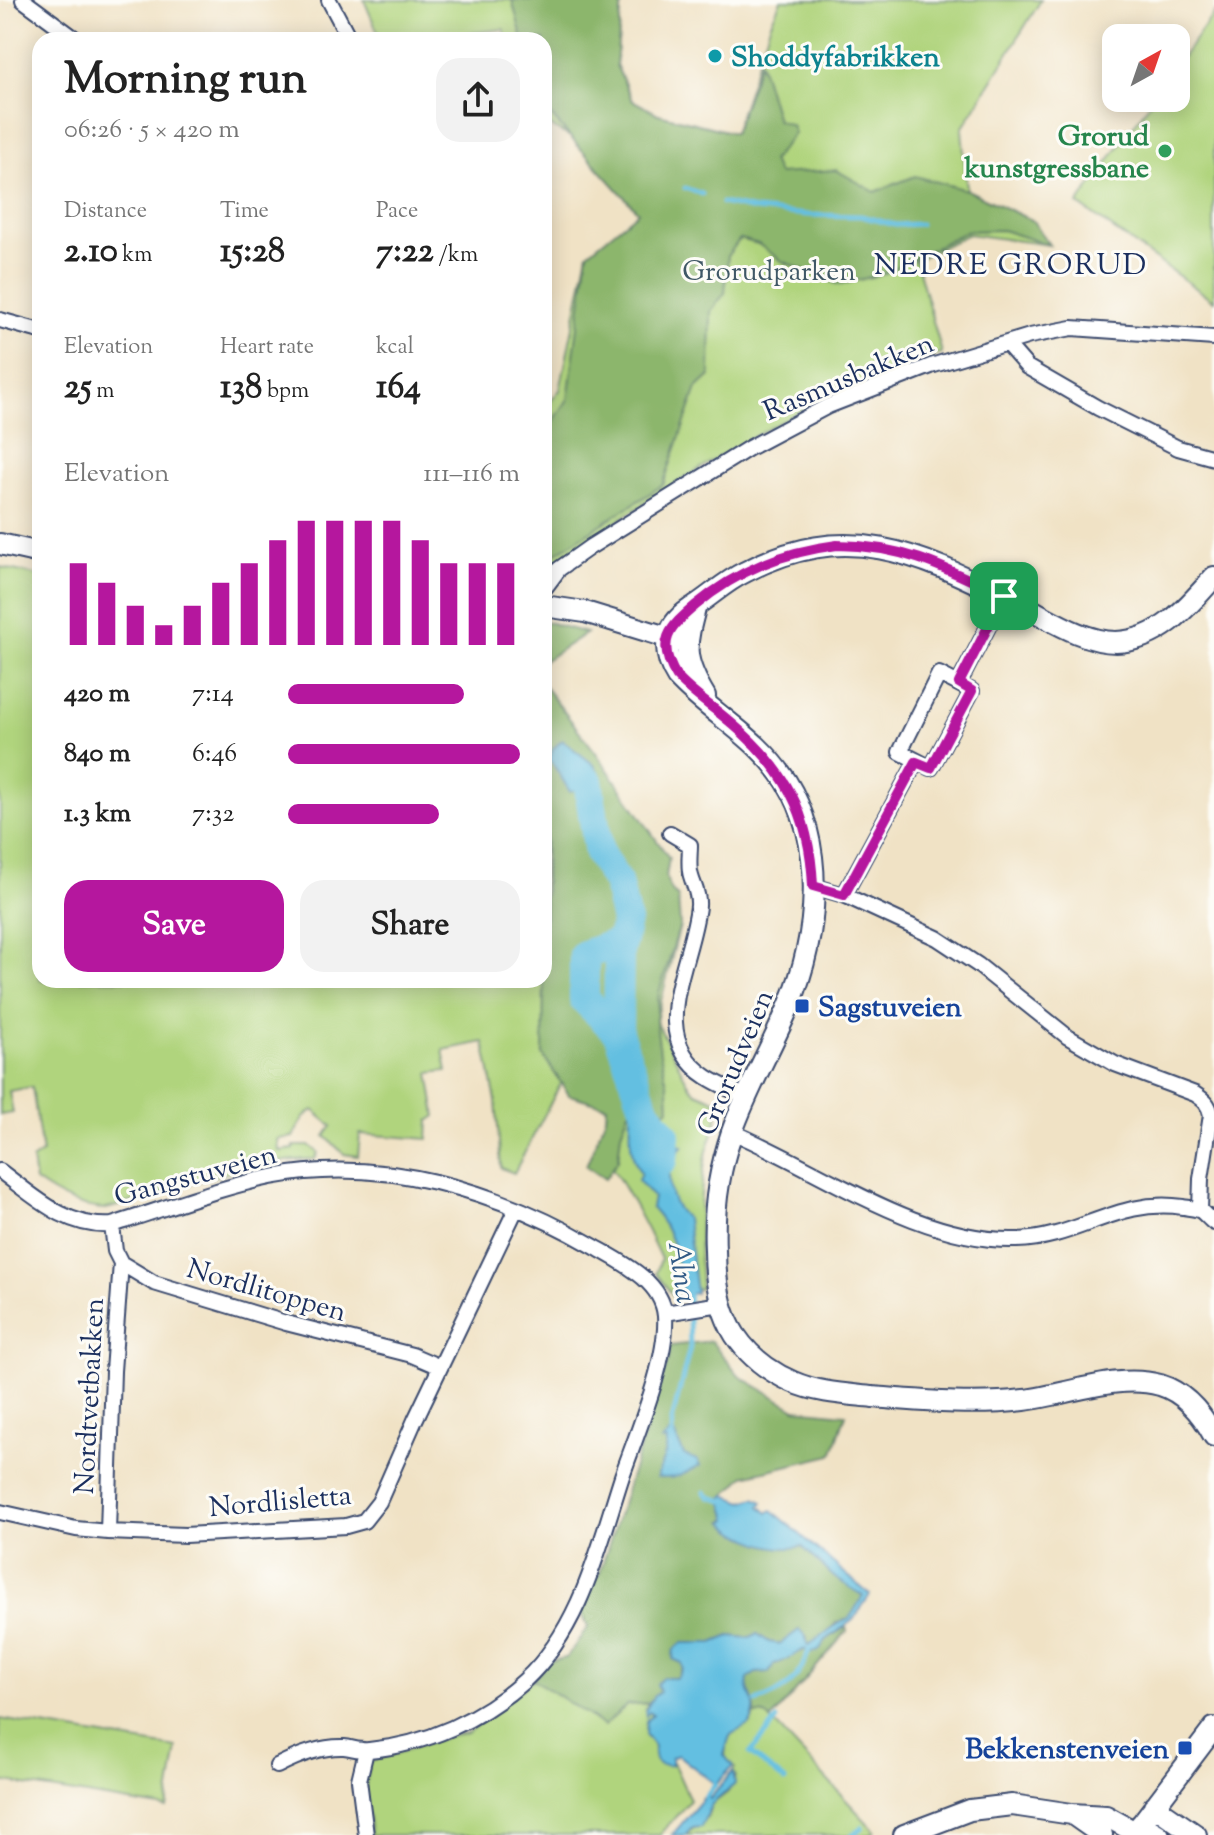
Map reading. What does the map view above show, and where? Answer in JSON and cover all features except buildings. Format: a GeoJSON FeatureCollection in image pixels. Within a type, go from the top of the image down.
{"type":"FeatureCollection","features":[{"type":"Feature","properties":{"kind":"street"},"geometry":{"type":"LineString","coordinates":[[23,0],[66,32]]}},
{"type":"Feature","properties":{"kind":"street"},"geometry":{"type":"LineString","coordinates":[[329,0],[346,32]]}},
{"type":"Feature","properties":{"kind":"street"},"geometry":{"type":"LineString","coordinates":[[0,320],[32,329]]}},
{"type":"Feature","properties":{"kind":"street","name":"Rasmusbakken"},"geometry":{"type":"LineString","coordinates":[[552,578],[559,569],[590,547],[749,448],[810,415],[931,366],[1072,328],[1214,338]]}},
{"type":"Feature","properties":{"kind":"street"},"geometry":{"type":"LineString","coordinates":[[1007,344],[1027,367],[1098,408],[1178,448],[1214,458]]}},
{"type":"Feature","properties":{"kind":"street"},"geometry":{"type":"LineString","coordinates":[[0,544],[32,551]]}},
{"type":"Feature","properties":{"kind":"street"},"geometry":{"type":"LineString","coordinates":[[552,607],[585,612],[676,640],[677,621],[729,580],[764,563],[796,551],[837,545],[875,547],[913,555],[1078,633],[1093,639],[1118,642],[1141,637],[1164,626],[1214,577]]}},
{"type":"Feature","properties":{"kind":"street"},"geometry":{"type":"LineString","coordinates":[[959,683],[1004,596]]}},
{"type":"Feature","properties":{"kind":"street","name":"Grorudveien"},"geometry":{"type":"LineString","coordinates":[[676,640],[666,653],[677,677],[759,748],[786,783],[808,834],[813,886],[808,942],[798,981],[746,1097],[720,1176],[715,1263],[721,1304],[735,1335],[761,1363],[795,1383],[817,1390],[935,1403],[991,1402],[1038,1398],[1114,1383],[1152,1384],[1176,1392],[1190,1402],[1214,1436]]}},
{"type":"Feature","properties":{"kind":"street"},"geometry":{"type":"LineString","coordinates":[[939,674],[959,683],[972,691],[931,768],[900,752],[939,674]]}},
{"type":"Feature","properties":{"kind":"street"},"geometry":{"type":"LineString","coordinates":[[844,895],[916,762]]}},
{"type":"Feature","properties":{"kind":"street"},"geometry":{"type":"LineString","coordinates":[[670,833],[690,845],[690,875],[698,894],[695,928],[675,1007],[677,1040],[681,1051],[697,1069],[746,1097]]}},
{"type":"Feature","properties":{"kind":"street"},"geometry":{"type":"LineString","coordinates":[[813,886],[844,895],[937,938],[978,965],[1068,1037],[1115,1064],[1204,1100],[1210,1107],[1211,1115],[1201,1179],[1200,1210]]}},
{"type":"Feature","properties":{"kind":"street"},"geometry":{"type":"LineString","coordinates":[[732,1132],[861,1196],[927,1223],[981,1238],[1039,1238],[1137,1206],[1171,1205],[1200,1210],[1214,1223]]}},
{"type":"Feature","properties":{"kind":"street","name":"Gangstuveien"},"geometry":{"type":"LineString","coordinates":[[0,1171],[76,1223],[94,1226],[112,1225],[254,1181],[299,1173],[413,1176],[454,1186],[569,1232],[644,1277],[671,1312]]}},
{"type":"Feature","properties":{"kind":"street","name":"Nordlisletta"},"geometry":{"type":"LineString","coordinates":[[0,1512],[76,1529],[185,1535],[346,1526],[364,1521],[379,1502],[516,1209]]}},
{"type":"Feature","properties":{"kind":"street"},"geometry":{"type":"LineString","coordinates":[[112,1225],[115,1251],[121,1263]]}},
{"type":"Feature","properties":{"kind":"street","name":"Nordlitoppen"},"geometry":{"type":"LineString","coordinates":[[121,1263],[154,1283],[184,1293],[412,1355],[440,1367]]}},
{"type":"Feature","properties":{"kind":"street","name":"Nordtvetbakken"},"geometry":{"type":"LineString","coordinates":[[108,1532],[113,1371],[121,1263]]}},
{"type":"Feature","properties":{"kind":"street"},"geometry":{"type":"LineString","coordinates":[[277,1766],[312,1751],[343,1747],[366,1751],[421,1741],[455,1727],[524,1681],[572,1618],[591,1571],[656,1370],[671,1312],[721,1304]]}},
{"type":"Feature","properties":{"kind":"street"},"geometry":{"type":"LineString","coordinates":[[1136,1830],[1214,1728]]}},
{"type":"Feature","properties":{"kind":"street"},"geometry":{"type":"LineString","coordinates":[[366,1751],[359,1780],[366,1835]]}},
{"type":"Feature","properties":{"kind":"street"},"geometry":{"type":"LineString","coordinates":[[904,1835],[948,1816],[991,1806],[1035,1807],[1106,1816],[1136,1830],[1159,1835]]}},
{"type":"Feature","properties":{"kind":"street"},"geometry":{"type":"LineString","coordinates":[[1154,1806],[1196,1835]]}},
{"type":"Feature","properties":{"kind":"street"},"geometry":{"type":"LineString","coordinates":[[1072,1814],[1102,1835]]}},
{"type":"Feature","properties":{"kind":"green space"},"geometry":{"type":"Polygon","coordinates":[[[364,0],[622,0],[616,65],[632,100],[584,144],[552,127],[552,32],[505,32],[504,29],[479,32],[378,32],[364,0]]]}},
{"type":"Feature","properties":{"kind":"green space"},"geometry":{"type":"Polygon","coordinates":[[[512,0],[622,0],[616,65],[632,100],[658,114],[734,133],[760,62],[777,120],[791,125],[794,133],[772,161],[778,174],[836,170],[875,192],[915,176],[967,190],[1033,221],[1049,245],[1002,230],[967,231],[883,274],[839,285],[782,261],[758,244],[740,239],[728,255],[725,293],[711,311],[710,376],[697,388],[663,485],[552,556],[552,424],[568,399],[588,253],[638,212],[552,117],[552,32],[521,32],[512,0]]]}},
{"type":"Feature","properties":{"kind":"green space","name":"Grorudparken"},"geometry":{"type":"Polygon","coordinates":[[[781,0],[1041,0],[962,129],[967,190],[1033,221],[1049,245],[968,234],[914,261],[942,353],[842,392],[784,420],[692,473],[552,564],[552,400],[560,390],[588,253],[639,212],[593,150],[638,104],[658,114],[734,133],[781,0]]]}},
{"type":"Feature","properties":{"kind":"green space","name":"Grorud kunstgressbane"},"geometry":{"type":"Polygon","coordinates":[[[1214,13],[1214,301],[1078,204],[1143,112],[1190,112],[1190,46],[1214,13]]]}},
{"type":"Feature","properties":{"kind":"green space"},"geometry":{"type":"Polygon","coordinates":[[[0,567],[32,574],[32,988],[552,988],[552,696],[597,754],[680,925],[656,1021],[689,1085],[696,1092],[715,1100],[717,1107],[717,1120],[706,1155],[701,1188],[701,1288],[674,1297],[656,1273],[661,1259],[634,1204],[602,1152],[607,1106],[545,1058],[561,1083],[514,1173],[501,1168],[496,1101],[484,1042],[443,1050],[447,1071],[429,1073],[436,1116],[429,1121],[428,1139],[360,1134],[358,1156],[344,1154],[325,1136],[332,1126],[313,1110],[304,1117],[293,1137],[278,1139],[279,1151],[294,1149],[294,1146],[310,1146],[318,1152],[315,1159],[236,1171],[106,1209],[69,1201],[35,1181],[32,1160],[42,1153],[32,1087],[9,1091],[13,1113],[0,1115],[0,567]]]}},
{"type":"Feature","properties":{"kind":"green space"},"geometry":{"type":"Polygon","coordinates":[[[552,623],[586,633],[552,656],[552,623]]]}},
{"type":"Feature","properties":{"kind":"green space"},"geometry":{"type":"Polygon","coordinates":[[[552,696],[597,754],[669,858],[666,877],[670,889],[678,898],[680,925],[659,993],[656,1021],[669,1109],[659,1114],[630,1109],[621,1133],[618,1160],[605,1179],[586,1166],[606,1117],[607,1106],[569,1095],[543,1055],[544,988],[552,988],[552,696]]]}},
{"type":"Feature","properties":{"kind":"green space"},"geometry":{"type":"Polygon","coordinates":[[[711,1341],[739,1376],[796,1409],[846,1414],[832,1455],[744,1476],[722,1499],[728,1519],[724,1521],[802,1546],[834,1577],[863,1595],[863,1600],[849,1619],[837,1622],[821,1639],[807,1646],[807,1638],[799,1630],[780,1644],[769,1642],[757,1634],[748,1638],[730,1636],[713,1643],[682,1643],[674,1649],[673,1659],[682,1663],[683,1668],[677,1678],[660,1688],[660,1692],[648,1703],[627,1705],[604,1726],[533,1679],[549,1661],[566,1658],[588,1627],[580,1610],[600,1572],[669,1358],[670,1346],[711,1341]]]}},
{"type":"Feature","properties":{"kind":"green space"},"geometry":{"type":"Polygon","coordinates":[[[846,1627],[847,1631],[771,1720],[765,1715],[755,1714],[747,1678],[756,1673],[769,1672],[774,1664],[799,1652],[819,1650],[826,1640],[846,1627]]]}},
{"type":"Feature","properties":{"kind":"green space"},"geometry":{"type":"Polygon","coordinates":[[[533,1679],[627,1705],[648,1703],[645,1711],[653,1714],[646,1721],[645,1734],[670,1763],[673,1762],[690,1800],[660,1835],[371,1835],[365,1787],[370,1762],[467,1733],[533,1679]]]}},
{"type":"Feature","properties":{"kind":"green space"},"geometry":{"type":"Polygon","coordinates":[[[755,1714],[765,1715],[775,1724],[875,1831],[870,1835],[685,1835],[707,1818],[711,1805],[728,1792],[736,1777],[735,1768],[725,1760],[726,1741],[733,1731],[750,1724],[755,1714]]]}},
{"type":"Feature","properties":{"kind":"green space"},"geometry":{"type":"Polygon","coordinates":[[[0,1719],[177,1748],[167,1808],[0,1781],[0,1719]]]}},
{"type":"Feature","properties":{"kind":"water"},"geometry":{"type":"Polygon","coordinates":[[[562,740],[593,764],[600,774],[570,792],[552,762],[553,749],[562,740]]]}},
{"type":"Feature","properties":{"kind":"water"},"geometry":{"type":"Polygon","coordinates":[[[631,1114],[676,1131],[676,1145],[683,1146],[672,1154],[669,1180],[672,1197],[680,1213],[687,1219],[696,1293],[682,1295],[677,1259],[670,1238],[651,1208],[653,1197],[638,1180],[641,1173],[632,1153],[631,1114]]]}},
{"type":"Feature","properties":{"kind":"water"},"geometry":{"type":"Polygon","coordinates":[[[674,1433],[684,1455],[697,1460],[700,1466],[674,1477],[657,1477],[666,1451],[667,1441],[662,1441],[674,1433]]]}},
{"type":"Feature","properties":{"kind":"water"},"geometry":{"type":"Polygon","coordinates":[[[726,1495],[743,1502],[755,1498],[763,1502],[760,1506],[768,1513],[772,1510],[870,1595],[853,1620],[826,1640],[819,1650],[808,1653],[805,1649],[774,1664],[769,1672],[756,1673],[748,1678],[748,1690],[754,1703],[753,1715],[750,1724],[730,1736],[724,1755],[733,1766],[716,1785],[678,1755],[671,1758],[671,1765],[658,1764],[654,1746],[645,1734],[646,1721],[653,1714],[649,1712],[646,1716],[645,1711],[660,1692],[657,1684],[662,1678],[677,1678],[683,1669],[682,1663],[673,1659],[674,1649],[682,1643],[713,1643],[730,1636],[748,1638],[757,1634],[769,1642],[780,1644],[799,1630],[805,1635],[808,1645],[849,1619],[863,1596],[834,1577],[802,1546],[771,1546],[731,1528],[724,1522],[728,1519],[722,1499],[726,1495]]]}},
{"type":"Feature","properties":{"kind":"water"},"geometry":{"type":"Polygon","coordinates":[[[733,1771],[735,1784],[711,1805],[701,1827],[691,1828],[685,1835],[672,1835],[707,1794],[710,1799],[733,1771]]]}},
{"type":"Feature","properties":{"kind":"waterway"},"geometry":{"type":"LineString","coordinates":[[685,188],[702,194]]}},
{"type":"Feature","properties":{"kind":"waterway"},"geometry":{"type":"LineString","coordinates":[[722,203],[808,215],[861,216],[895,225],[920,224]]}},
{"type":"Feature","properties":{"kind":"waterway","name":"Alna"},"geometry":{"type":"LineString","coordinates":[[588,781],[599,853],[617,882],[626,921],[619,952],[618,1033],[646,1111],[665,1135],[663,1160]]}},
{"type":"Feature","properties":{"kind":"waterway"},"geometry":{"type":"LineString","coordinates":[[618,1033],[584,999],[584,955],[622,941]]}},
{"type":"Feature","properties":{"kind":"waterway","name":"Alna"},"geometry":{"type":"LineString","coordinates":[[672,1437],[672,1421],[690,1347],[688,1289]]}},
{"type":"Feature","properties":{"kind":"waterway","name":"Alna"},"geometry":{"type":"LineString","coordinates":[[705,1492],[724,1501]]}},
{"type":"Feature","properties":{"kind":"waterway"},"geometry":{"type":"LineString","coordinates":[[756,1702],[790,1684],[801,1670],[809,1650]]}},
{"type":"Feature","properties":{"kind":"waterway"},"geometry":{"type":"LineString","coordinates":[[777,1720],[750,1753],[785,1781]]}},
{"type":"Feature","properties":{"kind":"waterway"},"geometry":{"type":"LineString","coordinates":[[706,1797],[715,1785]]}},
{"type":"Feature","properties":{"kind":"waterway"},"geometry":{"type":"LineString","coordinates":[[852,1835],[862,1827]]}},
{"type":"Feature","properties":{"kind":"place","name":"Shoddyfabrikken"},"geometry":{"type":"Point","coordinates":[715,56]}},
{"type":"Feature","properties":{"kind":"place","name":"Grorud kunstgressbane"},"geometry":{"type":"Point","coordinates":[1165,151]}},
{"type":"Feature","properties":{"kind":"place","name":"Sagstuveien"},"geometry":{"type":"Point","coordinates":[802,1006]}},
{"type":"Feature","properties":{"kind":"place","name":"Bekkenstenveien"},"geometry":{"type":"Point","coordinates":[1185,1748]}},
{"type":"Feature","properties":{"kind":"district","name":"NEDRE GRORUD"},"geometry":{"type":"Point","coordinates":[1011,264]}},
{"type":"Feature","properties":{"kind":"route"},"geometry":{"type":"LineString","coordinates":[[837,545],[875,547],[913,555],[1004,596],[959,683],[972,691],[931,768],[916,762],[844,895],[813,886],[808,834],[795,799],[774,765],[759,748],[677,677],[666,653],[671,629],[684,613],[703,598],[746,571],[796,551],[837,545]]}}]}
